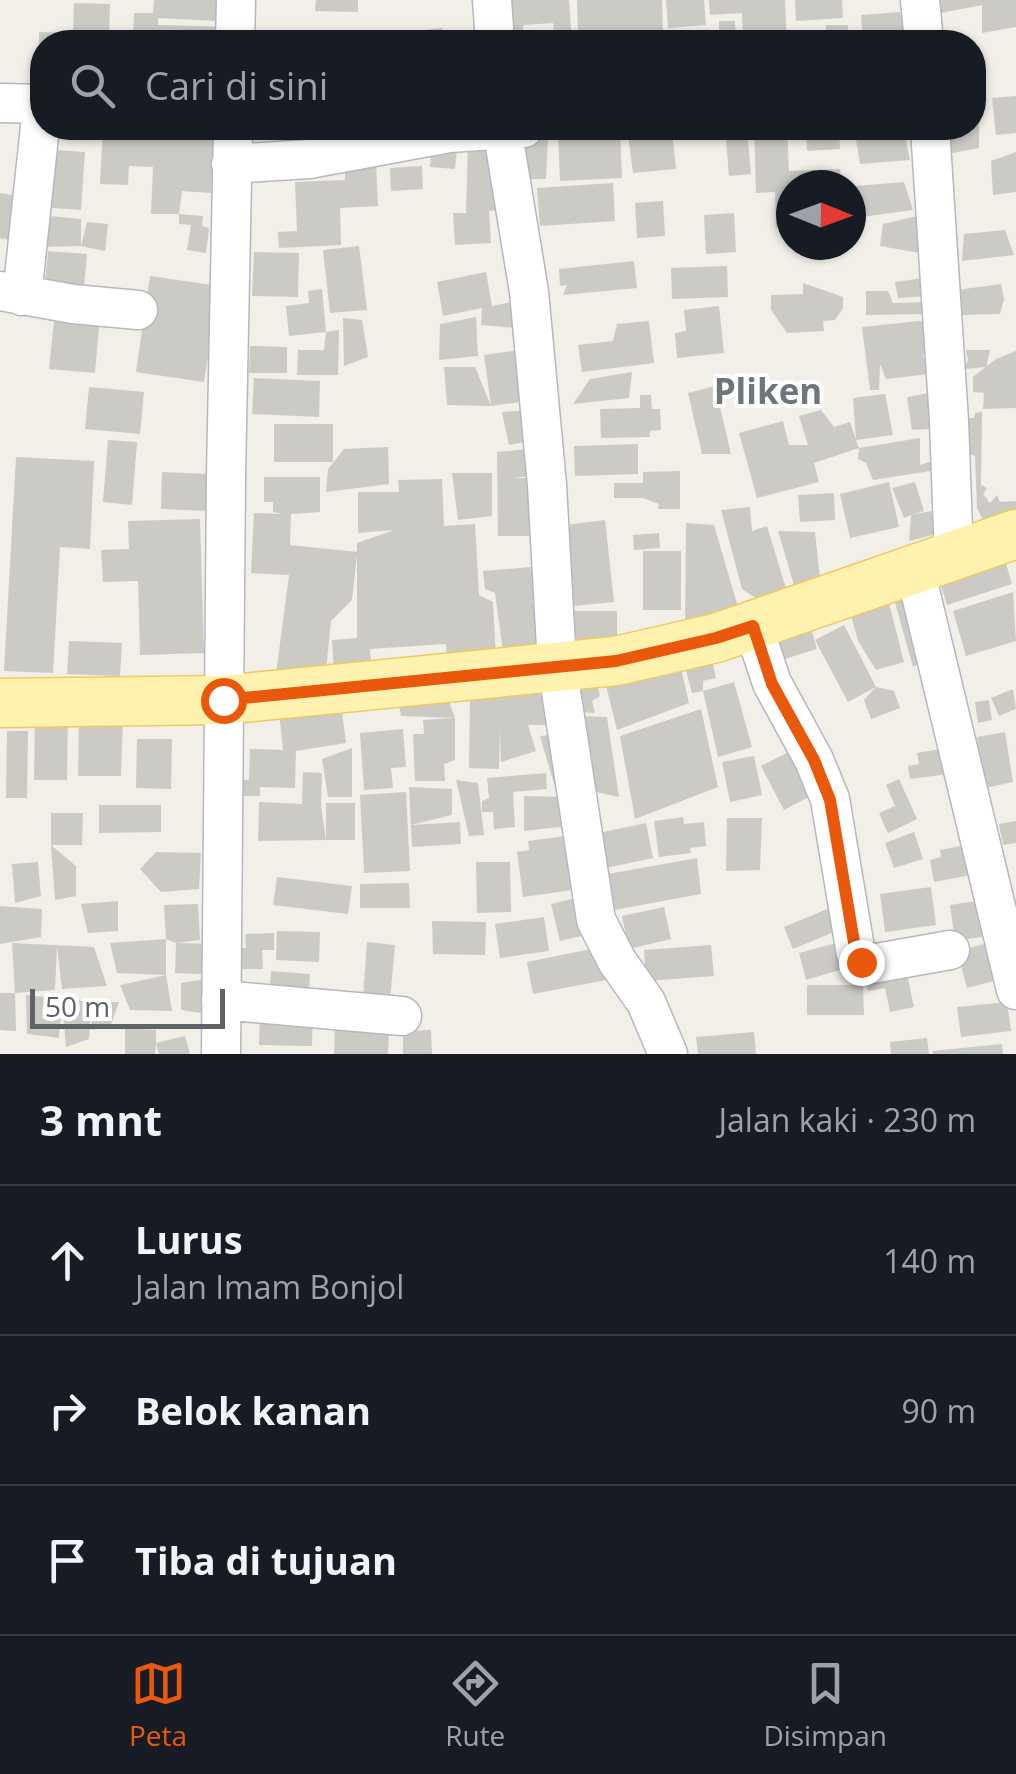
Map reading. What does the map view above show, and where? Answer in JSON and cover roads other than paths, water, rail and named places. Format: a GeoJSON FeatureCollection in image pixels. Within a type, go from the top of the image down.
{"type":"FeatureCollection","features":[{"type":"Feature","properties":{"kind":"main road"},"geometry":{"type":"LineString","coordinates":[[0,703],[223,700],[616,661],[716,638],[1016,534]]}},
{"type":"Feature","properties":{"kind":"street"},"geometry":{"type":"LineString","coordinates":[[235,30],[236,0]]}},
{"type":"Feature","properties":{"kind":"street"},"geometry":{"type":"LineString","coordinates":[[492,0],[494,30]]}},
{"type":"Feature","properties":{"kind":"street"},"geometry":{"type":"LineString","coordinates":[[920,0],[923,30]]}},
{"type":"Feature","properties":{"kind":"street"},"geometry":{"type":"LineString","coordinates":[[0,102],[30,105]]}},
{"type":"Feature","properties":{"kind":"street"},"geometry":{"type":"LineString","coordinates":[[36,140],[11,294],[138,310]]}},
{"type":"Feature","properties":{"kind":"street"},"geometry":{"type":"LineString","coordinates":[[221,1054],[232,146],[309,158],[410,140]]}},
{"type":"Feature","properties":{"kind":"street"},"geometry":{"type":"LineString","coordinates":[[511,140],[530,292],[547,485],[557,665],[596,920],[618,962],[646,1002],[668,1054]]}},
{"type":"Feature","properties":{"kind":"street"},"geometry":{"type":"LineString","coordinates":[[931,140],[950,421],[935,563],[1011,944],[1016,990]]}},
{"type":"Feature","properties":{"kind":"street"},"geometry":{"type":"LineString","coordinates":[[753,626],[772,684],[814,760],[830,800],[856,954],[866,965],[950,950]]}},
{"type":"Feature","properties":{"kind":"street"},"geometry":{"type":"LineString","coordinates":[[221,1000],[402,1016]]}},
{"type":"Feature","properties":{"kind":"district","name":"Pliken"},"geometry":{"type":"Point","coordinates":[768,390]}}]}
